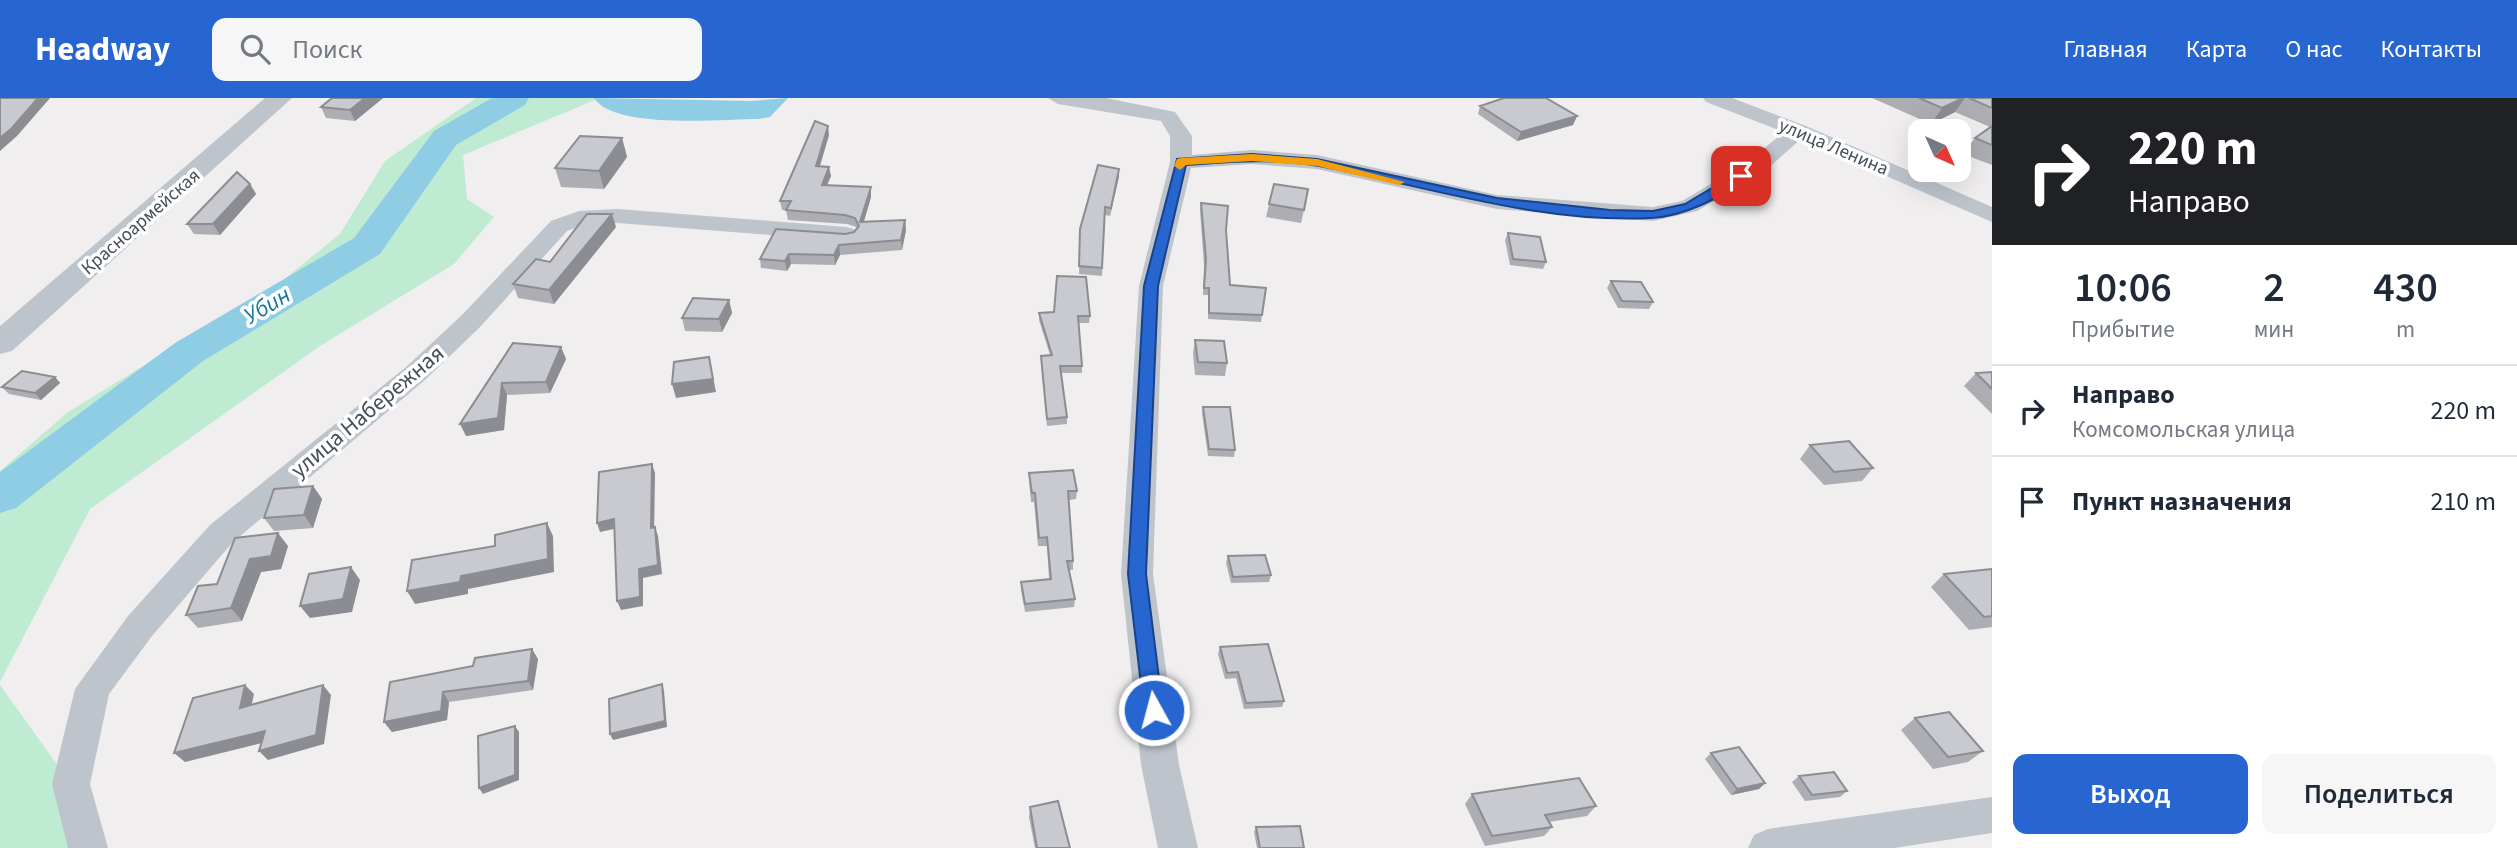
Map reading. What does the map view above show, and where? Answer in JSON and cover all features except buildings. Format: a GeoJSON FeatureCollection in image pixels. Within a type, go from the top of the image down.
{"type":"FeatureCollection","features":[{"type":"Feature","properties":{"kind":"street","name":"Красноармейская"},"geometry":{"type":"LineString","coordinates":[[0,343],[280,98]]}},
{"type":"Feature","properties":{"kind":"street"},"geometry":{"type":"LineString","coordinates":[[1058,98],[1090,100],[1168,116],[1181,136],[1181,162],[1151,286],[1137,574],[1160,765],[1178,848]]}},
{"type":"Feature","properties":{"kind":"street","name":"улица Ленина"},"geometry":{"type":"LineString","coordinates":[[1713,98],[1799,130],[1992,215]]}},
{"type":"Feature","properties":{"kind":"street"},"geometry":{"type":"LineString","coordinates":[[1181,162],[1252,158],[1317,162],[1497,202],[1601,213],[1653,214],[1689,206],[1707,196],[1758,165],[1799,130]]}},
{"type":"Feature","properties":{"kind":"street","name":"улица Набережная"},"geometry":{"type":"LineString","coordinates":[[88,848],[71,784],[93,690],[140,626],[221,534],[416,373],[471,321],[559,226],[579,218],[618,216],[846,234]]}},
{"type":"Feature","properties":{"kind":"street"},"geometry":{"type":"LineString","coordinates":[[1768,848],[1992,815]]}},
{"type":"Feature","properties":{"kind":"green space"},"geometry":{"type":"Polygon","coordinates":[[[476,98],[600,98],[463,155],[467,199],[494,217],[454,264],[320,346],[90,509],[0,682],[0,471],[68,412],[283,280],[340,234],[385,161],[476,98]]]}},
{"type":"Feature","properties":{"kind":"green space"},"geometry":{"type":"Polygon","coordinates":[[[0,685],[71,784],[90,848],[0,848],[0,685]]]}},
{"type":"Feature","properties":{"kind":"waterway","name":"Убин"},"geometry":{"type":"LineString","coordinates":[[0,496],[189,352],[367,246],[445,138],[514,98]]}},
{"type":"Feature","properties":{"kind":"waterway","name":"Убин"},"geometry":{"type":"LineString","coordinates":[[609,98],[636,109],[759,110],[773,98]]}},
{"type":"Feature","properties":{"kind":"slow traffic"},"geometry":{"type":"LineString","coordinates":[[1180,166],[1181,162],[1252,158],[1317,162],[1399,182]]}},
{"type":"Feature","properties":{"kind":"route"},"geometry":{"type":"LineString","coordinates":[[1154,710],[1137,574],[1151,286],[1181,162],[1252,158],[1317,162],[1497,202],[1610,213],[1653,214],[1689,206],[1741,176]]}}]}
